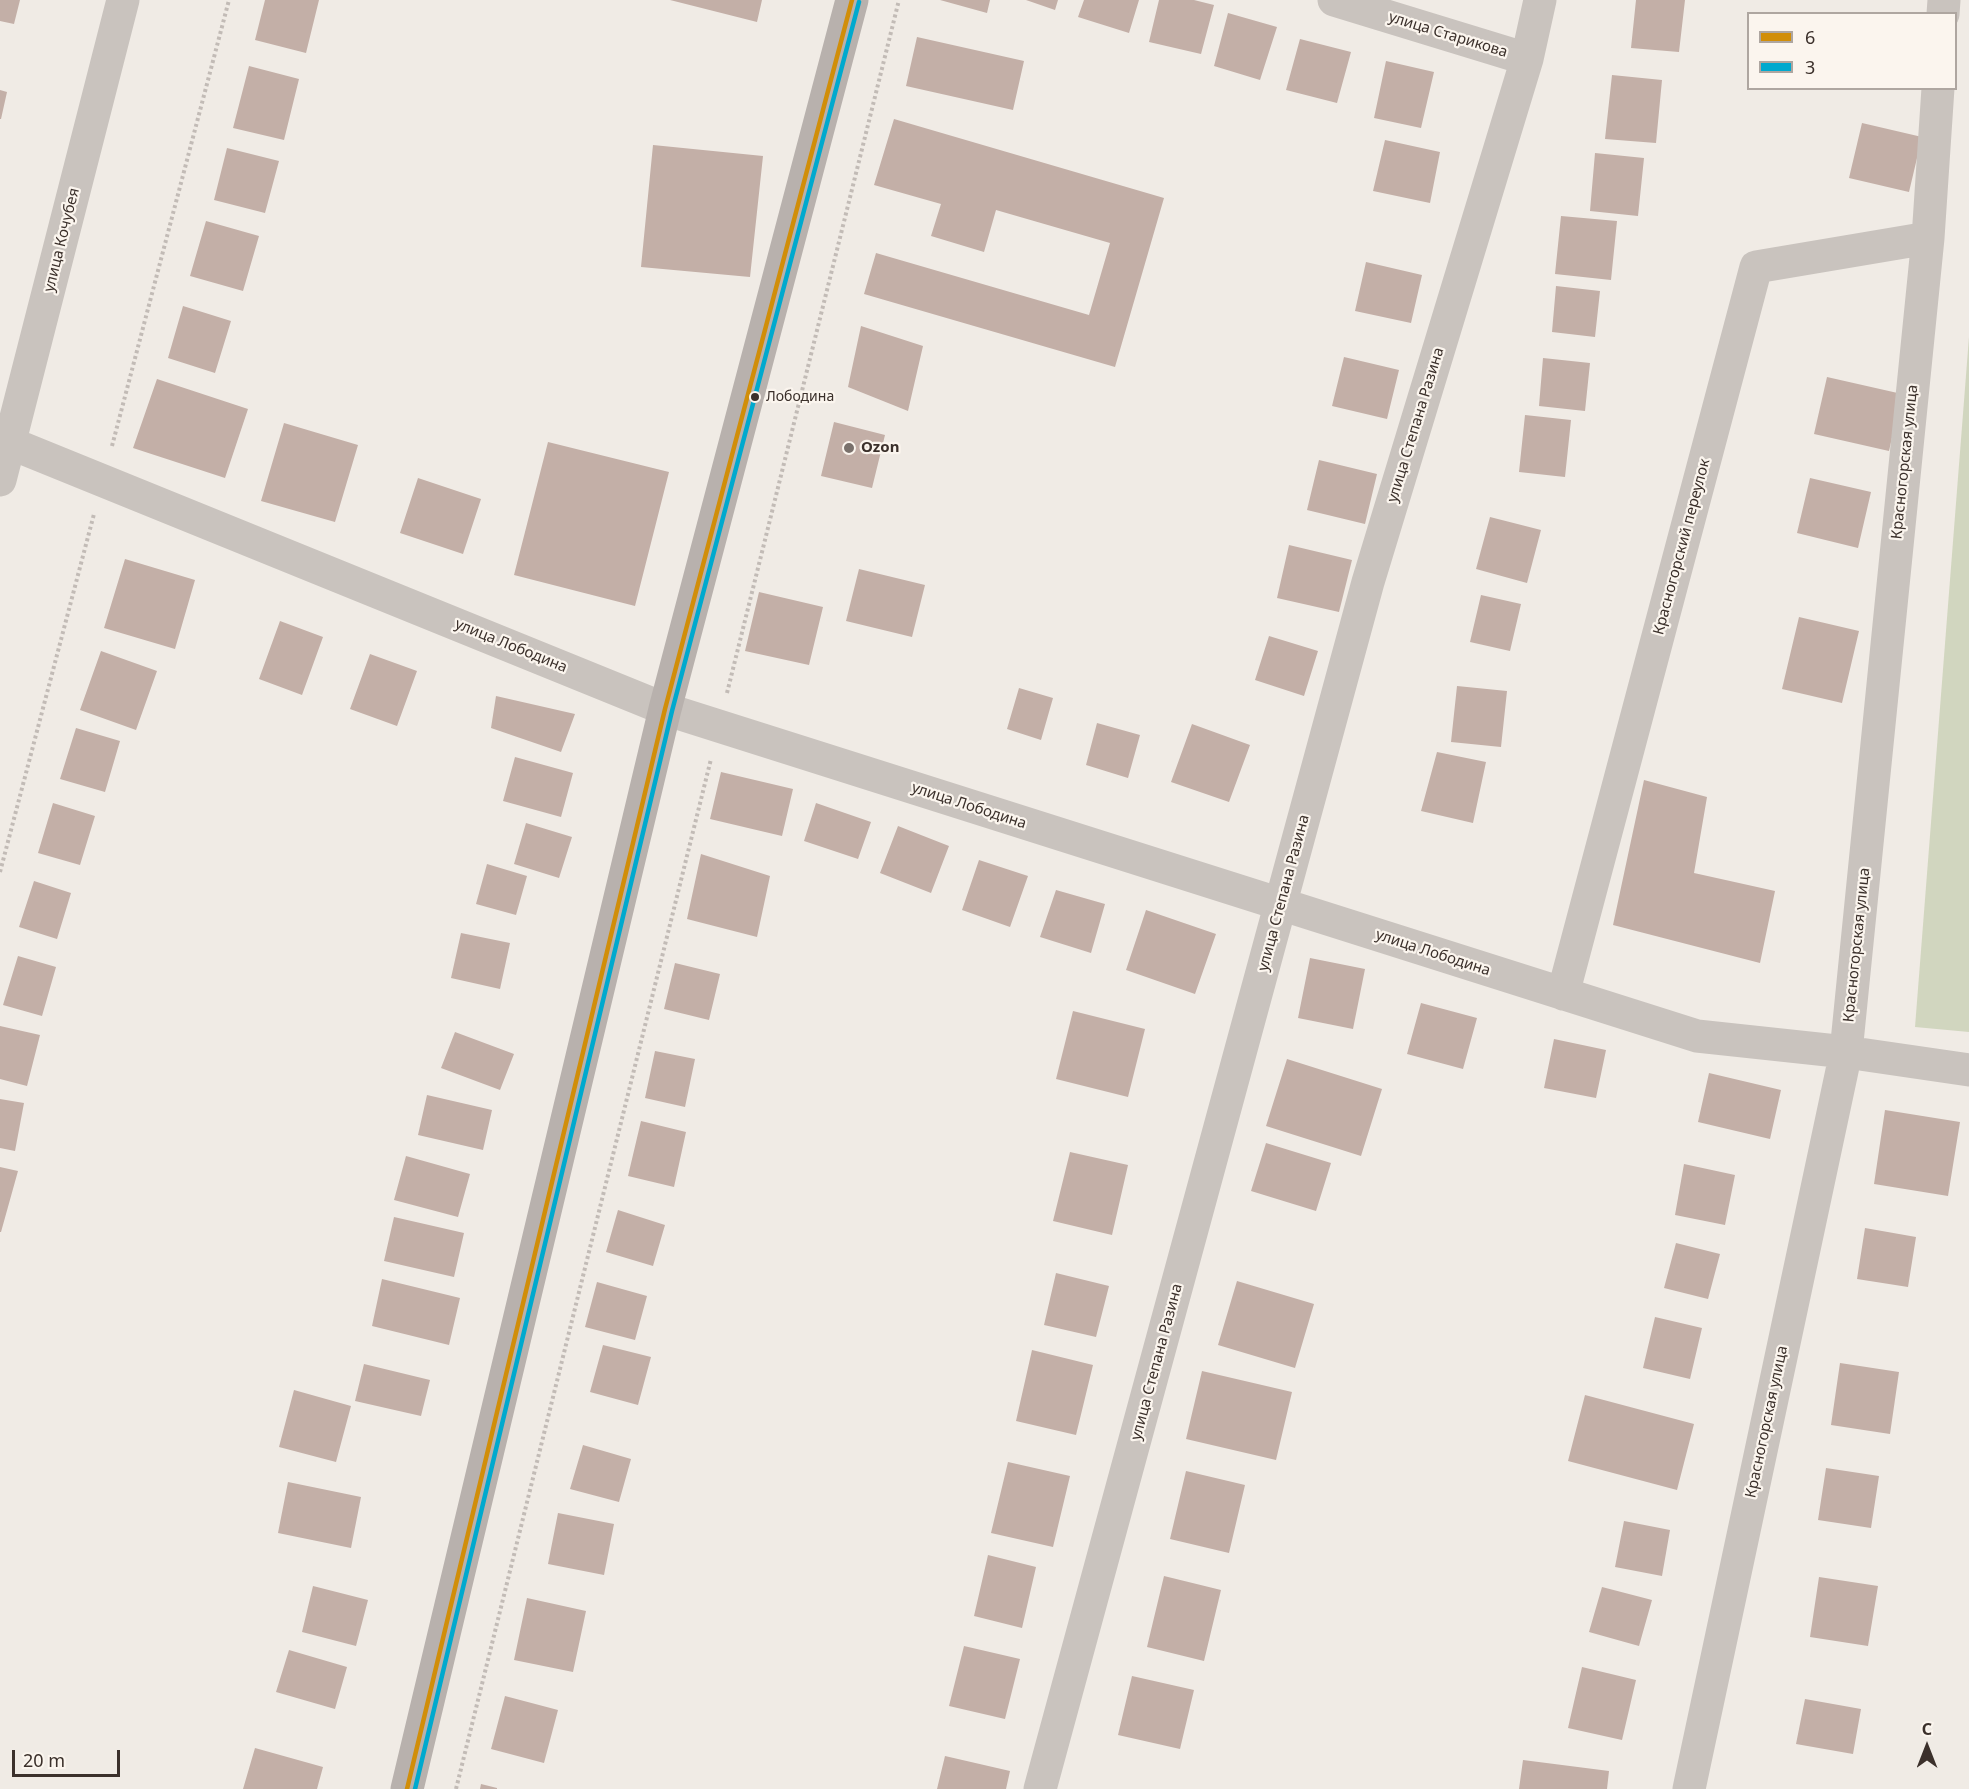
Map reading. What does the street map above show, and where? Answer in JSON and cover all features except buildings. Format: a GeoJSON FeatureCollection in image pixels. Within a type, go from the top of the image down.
{"type":"FeatureCollection","features":[{"type":"Feature","properties":{"kind":"main road"},"geometry":{"type":"LineString","coordinates":[[407,1789],[665,709],[852,0]]}},
{"type":"Feature","properties":{"kind":"street","name":"улица Кочубея"},"geometry":{"type":"LineString","coordinates":[[0,480],[5,440],[123,0]]}},
{"type":"Feature","properties":{"kind":"street","name":"улица Старикова"},"geometry":{"type":"LineString","coordinates":[[1334,0],[1527,59]]}},
{"type":"Feature","properties":{"kind":"street","name":"улица Степана Разина"},"geometry":{"type":"LineString","coordinates":[[1040,1789],[1368,582],[1527,59],[1540,0]]}},
{"type":"Feature","properties":{"kind":"street","name":"Красногорская улица"},"geometry":{"type":"LineString","coordinates":[[1689,1789],[1846,1052],[1928,238],[1938,90]]}},
{"type":"Feature","properties":{"kind":"street","name":"Красногорский переулок"},"geometry":{"type":"LineString","coordinates":[[1563,994],[1756,267],[1928,238]]}},
{"type":"Feature","properties":{"kind":"street","name":"улица Лободина"},"geometry":{"type":"LineString","coordinates":[[5,440],[665,709],[1696,1036],[1846,1052],[1969,1070]]}},
{"type":"Feature","properties":{"kind":"path"},"geometry":{"type":"LineString","coordinates":[[0,872],[230,0]]}},
{"type":"Feature","properties":{"kind":"path"},"geometry":{"type":"LineString","coordinates":[[456,1789],[899,0]]}},
{"type":"Feature","properties":{"kind":"green space"},"geometry":{"type":"Polygon","coordinates":[[[1969,337],[1969,1032],[1915,1027],[1969,337]]]}},
{"type":"Feature","properties":{"kind":"transit line","name":"6"},"geometry":{"type":"LineString","coordinates":[[407,1789],[665,709],[852,0]]}},
{"type":"Feature","properties":{"kind":"transit line","name":"3"},"geometry":{"type":"LineString","coordinates":[[415,1789],[672,711],[859,2]]}},
{"type":"Feature","properties":{"kind":"place","name":"Лободина"},"geometry":{"type":"Point","coordinates":[755,397]}},
{"type":"Feature","properties":{"kind":"place","name":"Ozon"},"geometry":{"type":"Point","coordinates":[849,448]}}]}
